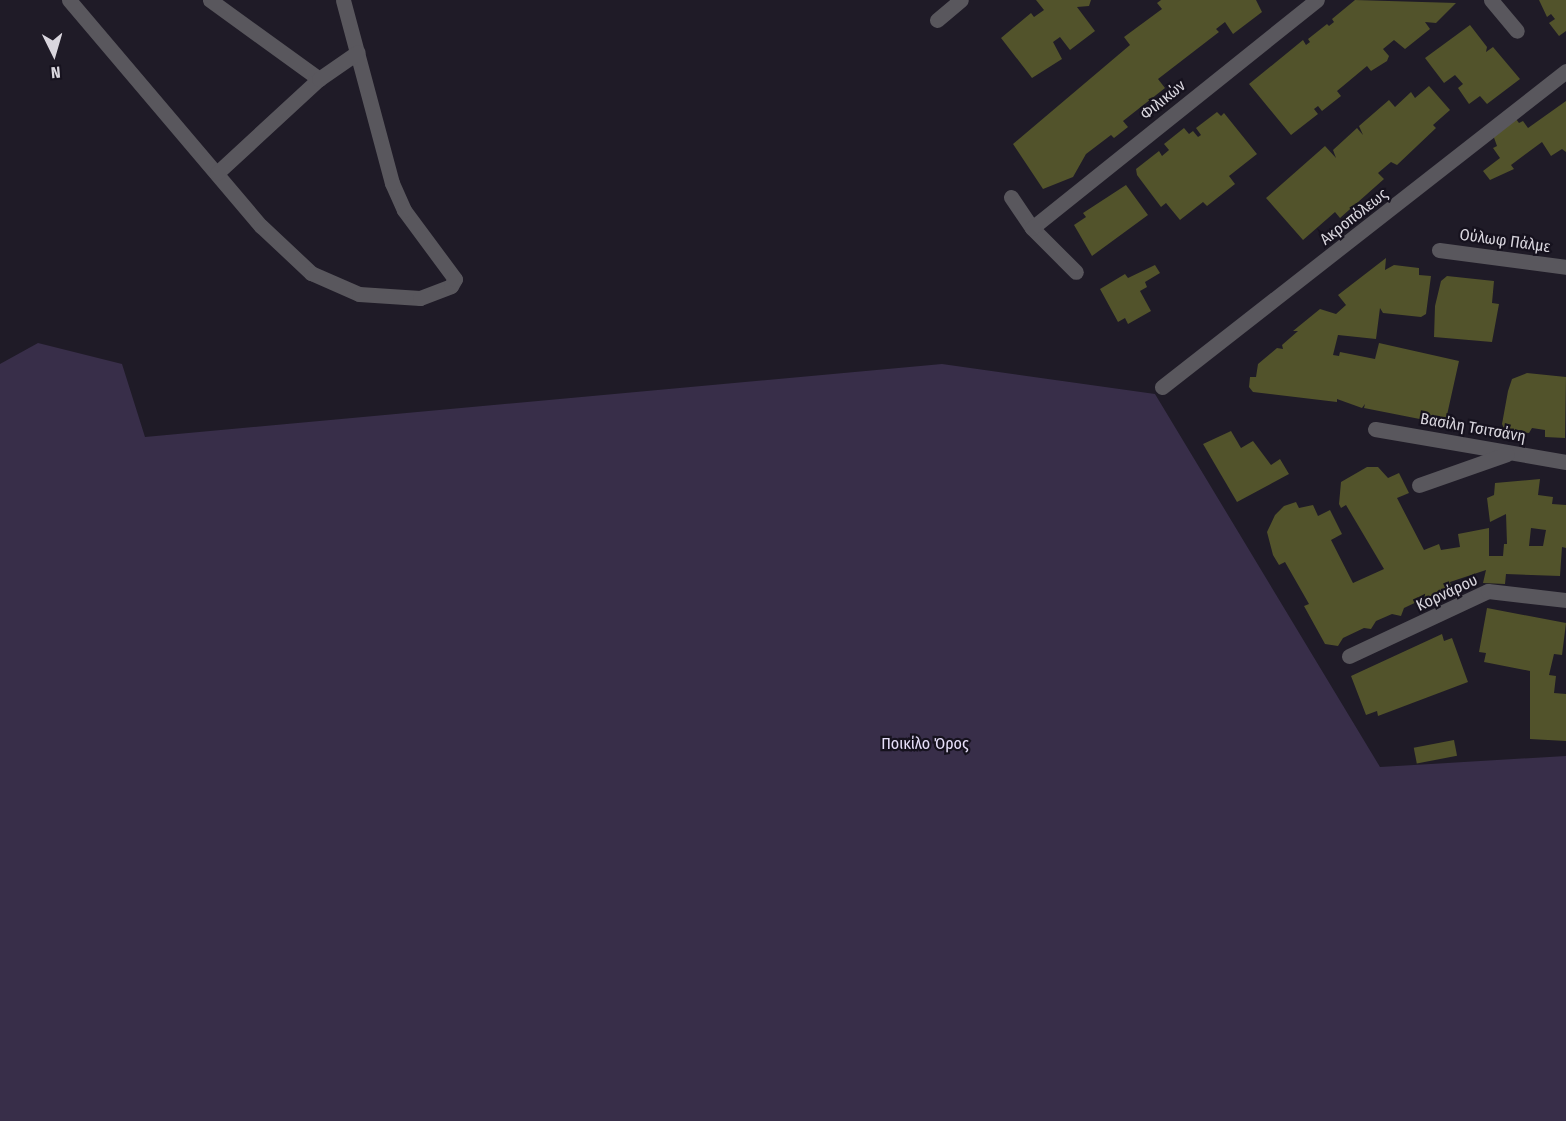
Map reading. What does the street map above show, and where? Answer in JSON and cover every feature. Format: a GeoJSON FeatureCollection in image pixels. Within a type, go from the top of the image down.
{"type":"FeatureCollection","features":[{"type":"Feature","properties":{"kind":"street"},"geometry":{"type":"LineString","coordinates":[[69,0],[261,226],[311,273],[332,283],[386,298],[420,298],[451,286],[455,279],[451,270],[404,210],[392,183],[343,0]]}},
{"type":"Feature","properties":{"kind":"street"},"geometry":{"type":"LineString","coordinates":[[210,0],[319,79]]}},
{"type":"Feature","properties":{"kind":"street"},"geometry":{"type":"LineString","coordinates":[[937,20],[961,0]]}},
{"type":"Feature","properties":{"kind":"street","name":"Φιλικών"},"geometry":{"type":"LineString","coordinates":[[1032,228],[1317,0]]}},
{"type":"Feature","properties":{"kind":"street"},"geometry":{"type":"LineString","coordinates":[[1491,0],[1517,31]]}},
{"type":"Feature","properties":{"kind":"street"},"geometry":{"type":"LineString","coordinates":[[217,173],[319,79],[358,52]]}},
{"type":"Feature","properties":{"kind":"street","name":"Ακροπόλεως"},"geometry":{"type":"LineString","coordinates":[[1162,387],[1562,77]]}},
{"type":"Feature","properties":{"kind":"street"},"geometry":{"type":"LineString","coordinates":[[1011,197],[1032,228],[1076,272]]}},
{"type":"Feature","properties":{"kind":"street","name":"Ούλωφ Πάλμε"},"geometry":{"type":"LineString","coordinates":[[1439,250],[1566,267]]}},
{"type":"Feature","properties":{"kind":"street","name":"Βασίλη Τσιτσάνη"},"geometry":{"type":"LineString","coordinates":[[1375,429],[1566,462]]}},
{"type":"Feature","properties":{"kind":"street"},"geometry":{"type":"LineString","coordinates":[[1419,485],[1510,453]]}},
{"type":"Feature","properties":{"kind":"street","name":"Κορνάρου"},"geometry":{"type":"LineString","coordinates":[[1349,657],[1488,591],[1566,600]]}},
{"type":"Feature","properties":{"kind":"green space","name":"Ποικίλο Όρος"},"geometry":{"type":"Polygon","coordinates":[[[38,343],[122,364],[145,437],[942,364],[1155,394],[1380,767],[1566,756],[1566,1121],[0,1121],[0,364],[38,343]]]}},
{"type":"Feature","properties":{"kind":"building"},"geometry":{"type":"Polygon","coordinates":[[[1036,0],[1091,0],[1089,6],[1077,7],[1095,31],[1070,50],[1060,37],[1053,42],[1062,59],[1032,78],[1001,38],[1031,13],[1034,17],[1044,10],[1036,0]]]}},
{"type":"Feature","properties":{"kind":"building"},"geometry":{"type":"Polygon","coordinates":[[[1161,0],[1256,0],[1262,12],[1233,34],[1225,22],[1216,29],[1219,32],[1158,79],[1165,88],[1123,121],[1128,127],[1114,138],[1111,135],[1086,154],[1073,177],[1043,189],[1013,144],[1130,45],[1124,37],[1162,9],[1157,3],[1161,0]]]}},
{"type":"Feature","properties":{"kind":"building"},"geometry":{"type":"Polygon","coordinates":[[[1355,0],[1456,3],[1436,23],[1425,22],[1430,29],[1405,49],[1394,40],[1383,49],[1389,56],[1387,61],[1371,71],[1367,66],[1337,91],[1341,96],[1322,111],[1318,106],[1314,109],[1318,114],[1291,135],[1249,84],[1303,40],[1306,45],[1310,42],[1308,39],[1327,24],[1329,26],[1334,22],[1332,19],[1355,0]]]}},
{"type":"Feature","properties":{"kind":"building"},"geometry":{"type":"Polygon","coordinates":[[[1539,0],[1566,0],[1566,31],[1559,36],[1549,23],[1555,19],[1551,14],[1547,17],[1539,0]]]}},
{"type":"Feature","properties":{"kind":"building"},"geometry":{"type":"Polygon","coordinates":[[[1470,25],[1487,47],[1486,52],[1493,47],[1520,79],[1487,104],[1480,96],[1469,104],[1458,88],[1463,84],[1455,75],[1444,83],[1425,58],[1470,25]]]}},
{"type":"Feature","properties":{"kind":"building"},"geometry":{"type":"Polygon","coordinates":[[[1429,86],[1450,110],[1433,125],[1436,128],[1397,165],[1391,162],[1378,173],[1384,179],[1340,218],[1335,212],[1303,240],[1266,198],[1325,146],[1336,158],[1333,150],[1357,128],[1363,135],[1359,126],[1389,100],[1395,107],[1411,92],[1415,98],[1429,86]]]}},
{"type":"Feature","properties":{"kind":"building"},"geometry":{"type":"Polygon","coordinates":[[[1566,101],[1566,152],[1562,149],[1551,156],[1542,142],[1511,165],[1514,169],[1490,180],[1483,171],[1500,158],[1493,148],[1497,146],[1493,135],[1516,119],[1519,123],[1523,121],[1528,128],[1566,101]]]}},
{"type":"Feature","properties":{"kind":"building"},"geometry":{"type":"Polygon","coordinates":[[[1217,112],[1221,116],[1224,113],[1257,154],[1229,176],[1235,184],[1207,206],[1203,202],[1180,220],[1166,203],[1161,207],[1137,175],[1136,169],[1159,151],[1162,156],[1169,150],[1164,144],[1184,128],[1189,134],[1193,131],[1198,137],[1201,135],[1196,128],[1217,112]]]}},
{"type":"Feature","properties":{"kind":"building"},"geometry":{"type":"Polygon","coordinates":[[[1126,185],[1148,215],[1092,256],[1074,225],[1086,217],[1083,213],[1126,185]]]}},
{"type":"Feature","properties":{"kind":"building"},"geometry":{"type":"Polygon","coordinates":[[[1386,258],[1385,270],[1394,265],[1419,268],[1419,275],[1431,276],[1426,314],[1421,317],[1383,313],[1380,308],[1376,339],[1338,335],[1333,355],[1339,356],[1340,352],[1375,359],[1379,343],[1459,361],[1445,424],[1364,408],[1365,404],[1362,408],[1337,399],[1337,402],[1253,392],[1249,387],[1250,377],[1256,377],[1258,364],[1277,348],[1283,349],[1282,345],[1298,331],[1293,331],[1320,309],[1336,314],[1346,305],[1338,295],[1386,258]]]}},
{"type":"Feature","properties":{"kind":"building"},"geometry":{"type":"Polygon","coordinates":[[[1155,265],[1160,273],[1145,282],[1147,287],[1140,291],[1151,311],[1128,324],[1125,318],[1118,322],[1100,289],[1125,274],[1128,278],[1155,265]]]}},
{"type":"Feature","properties":{"kind":"building"},"geometry":{"type":"Polygon","coordinates":[[[1447,276],[1494,281],[1492,303],[1499,304],[1492,342],[1434,337],[1435,306],[1441,281],[1447,276]]]}},
{"type":"Feature","properties":{"kind":"building"},"geometry":{"type":"Polygon","coordinates":[[[1527,373],[1566,377],[1565,438],[1545,437],[1545,430],[1532,428],[1529,433],[1505,431],[1502,424],[1512,379],[1527,373]]]}},
{"type":"Feature","properties":{"kind":"building"},"geometry":{"type":"Polygon","coordinates":[[[1231,431],[1241,448],[1253,441],[1271,465],[1280,459],[1289,474],[1237,502],[1203,444],[1231,431]]]}},
{"type":"Feature","properties":{"kind":"building"},"geometry":{"type":"Polygon","coordinates":[[[1367,467],[1378,467],[1388,478],[1399,473],[1409,493],[1397,498],[1424,550],[1439,544],[1441,550],[1460,547],[1458,534],[1489,528],[1489,556],[1503,556],[1504,544],[1507,544],[1506,514],[1490,522],[1487,498],[1494,495],[1495,483],[1540,479],[1538,495],[1553,497],[1552,504],[1566,505],[1566,548],[1562,547],[1560,576],[1506,574],[1505,584],[1483,583],[1486,570],[1450,582],[1452,591],[1432,601],[1423,599],[1404,608],[1401,616],[1392,614],[1376,621],[1371,629],[1364,628],[1343,638],[1338,646],[1325,644],[1304,606],[1309,604],[1285,562],[1279,565],[1273,555],[1267,532],[1275,515],[1284,506],[1296,502],[1299,508],[1313,505],[1318,516],[1330,510],[1342,534],[1331,540],[1353,583],[1384,569],[1346,505],[1341,508],[1339,504],[1341,482],[1367,467]],[[1531,528],[1529,546],[1543,546],[1546,530],[1531,528]]]}},
{"type":"Feature","properties":{"kind":"building"},"geometry":{"type":"Polygon","coordinates":[[[1487,608],[1566,623],[1562,655],[1554,654],[1549,675],[1556,676],[1554,693],[1566,694],[1566,741],[1530,739],[1530,671],[1484,662],[1486,653],[1479,652],[1487,608]]]}},
{"type":"Feature","properties":{"kind":"building"},"geometry":{"type":"Polygon","coordinates":[[[1442,634],[1444,641],[1452,638],[1468,682],[1378,716],[1377,711],[1366,715],[1351,676],[1442,634]]]}},
{"type":"Feature","properties":{"kind":"building"},"geometry":{"type":"Polygon","coordinates":[[[1454,740],[1457,756],[1417,764],[1414,748],[1454,740]]]}}]}
